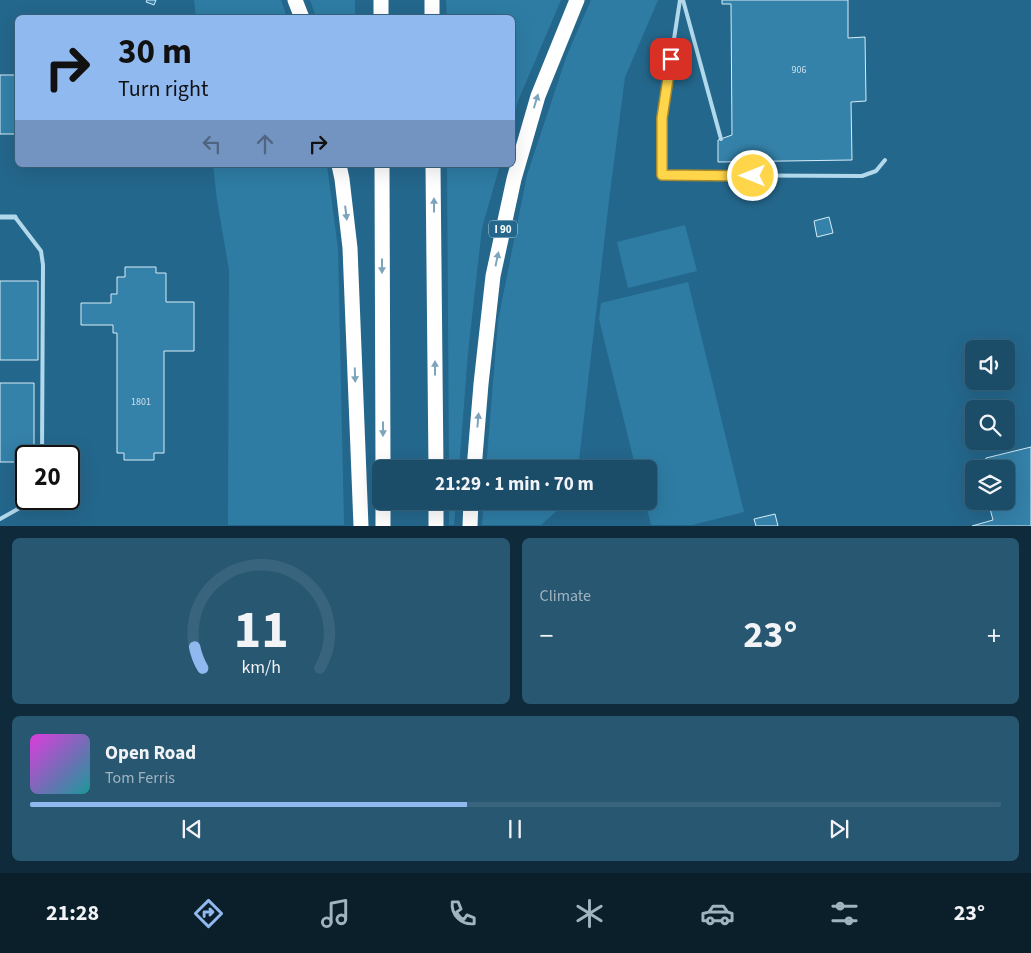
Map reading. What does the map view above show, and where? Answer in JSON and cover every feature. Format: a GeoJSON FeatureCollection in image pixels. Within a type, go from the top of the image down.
{"type":"FeatureCollection","features":[{"type":"Feature","properties":{"kind":"highway"},"geometry":{"type":"LineString","coordinates":[[296,0],[301,15]]}},
{"type":"Feature","properties":{"kind":"highway"},"geometry":{"type":"LineString","coordinates":[[381,0],[381,15]]}},
{"type":"Feature","properties":{"kind":"highway"},"geometry":{"type":"LineString","coordinates":[[432,0],[432,15]]}},
{"type":"Feature","properties":{"kind":"highway","name":"I 90"},"geometry":{"type":"LineString","coordinates":[[475,460],[493,276],[514,179],[538,96],[577,0]]}},
{"type":"Feature","properties":{"kind":"highway"},"geometry":{"type":"LineString","coordinates":[[339,167],[350,248],[361,526]]}},
{"type":"Feature","properties":{"kind":"highway"},"geometry":{"type":"LineString","coordinates":[[382,167],[383,460]]}},
{"type":"Feature","properties":{"kind":"highway"},"geometry":{"type":"LineString","coordinates":[[433,167],[436,460]]}},
{"type":"Feature","properties":{"kind":"highway"},"geometry":{"type":"LineString","coordinates":[[383,510],[383,526]]}},
{"type":"Feature","properties":{"kind":"highway"},"geometry":{"type":"LineString","coordinates":[[436,510],[436,526]]}},
{"type":"Feature","properties":{"kind":"highway"},"geometry":{"type":"LineString","coordinates":[[470,526],[471,510]]}},
{"type":"Feature","properties":{"kind":"street"},"geometry":{"type":"LineString","coordinates":[[0,217],[15,217]]}},
{"type":"Feature","properties":{"kind":"lane"},"geometry":{"type":"LineString","coordinates":[[682,0],[721,139]]}},
{"type":"Feature","properties":{"kind":"lane"},"geometry":{"type":"LineString","coordinates":[[682,0],[662,118],[662,175],[862,176],[876,171],[885,160]]}},
{"type":"Feature","properties":{"kind":"lane"},"geometry":{"type":"LineString","coordinates":[[15,217],[42,251],[42,445]]}},
{"type":"Feature","properties":{"kind":"lane"},"geometry":{"type":"LineString","coordinates":[[0,519],[17,510]]}},
{"type":"Feature","properties":{"kind":"shaded area"},"geometry":{"type":"Polygon","coordinates":[[[194,0],[281,0],[286,15],[196,15],[194,0]]]}},
{"type":"Feature","properties":{"kind":"shaded area"},"geometry":{"type":"Polygon","coordinates":[[[310,0],[355,0],[355,15],[315,15],[310,0]]]}},
{"type":"Feature","properties":{"kind":"shaded area"},"geometry":{"type":"Polygon","coordinates":[[[446,0],[561,0],[518,101],[515,112],[515,15],[447,15],[446,0]]]}},
{"type":"Feature","properties":{"kind":"shaded area"},"geometry":{"type":"Polygon","coordinates":[[[591,0],[658,0],[625,77],[579,460],[487,460],[498,321],[527,175],[567,55],[591,0]]]}},
{"type":"Feature","properties":{"kind":"shaded area"},"geometry":{"type":"Polygon","coordinates":[[[213,167],[327,167],[338,249],[344,525],[228,525],[229,270],[213,167]]]}},
{"type":"Feature","properties":{"kind":"shaded area"},"geometry":{"type":"Polygon","coordinates":[[[447,167],[499,167],[482,228],[468,352],[460,460],[449,460],[447,167]]]}},
{"type":"Feature","properties":{"kind":"shaded area"},"geometry":{"type":"Polygon","coordinates":[[[685,225],[697,271],[628,288],[617,242],[685,225]]]}},
{"type":"Feature","properties":{"kind":"shaded area"},"geometry":{"type":"Polygon","coordinates":[[[688,282],[744,512],[692,525],[651,525],[647,510],[657,510],[657,460],[634,460],[599,319],[601,303],[688,282]]]}},
{"type":"Feature","properties":{"kind":"shaded area"},"geometry":{"type":"Polygon","coordinates":[[[449,510],[455,510],[454,525],[449,525],[449,510]]]}},
{"type":"Feature","properties":{"kind":"shaded area"},"geometry":{"type":"Polygon","coordinates":[[[483,510],[558,510],[541,525],[482,525],[483,510]]]}},
{"type":"Feature","properties":{"kind":"building"},"geometry":{"type":"Polygon","coordinates":[[[147,0],[156,0],[154,5],[146,2],[147,0]]]}},
{"type":"Feature","properties":{"kind":"building"},"geometry":{"type":"Polygon","coordinates":[[[722,0],[848,0],[848,38],[865,37],[866,101],[851,102],[852,160],[718,162],[718,140],[732,135],[731,4],[722,4],[722,0]]]}},
{"type":"Feature","properties":{"kind":"building"},"geometry":{"type":"Polygon","coordinates":[[[0,75],[15,75],[15,134],[0,134],[0,75]]]}},
{"type":"Feature","properties":{"kind":"building"},"geometry":{"type":"Polygon","coordinates":[[[829,217],[833,233],[817,237],[814,221],[829,217]]]}},
{"type":"Feature","properties":{"kind":"building"},"geometry":{"type":"Polygon","coordinates":[[[125,267],[156,267],[156,273],[166,273],[166,302],[194,302],[194,351],[164,351],[164,453],[154,453],[154,460],[124,460],[124,453],[117,453],[117,333],[113,333],[113,325],[81,325],[81,303],[111,303],[111,294],[117,294],[117,277],[125,277],[125,267]]]}},
{"type":"Feature","properties":{"kind":"building"},"geometry":{"type":"Polygon","coordinates":[[[0,281],[38,281],[38,360],[0,360],[0,281]]]}},
{"type":"Feature","properties":{"kind":"building"},"geometry":{"type":"Polygon","coordinates":[[[0,383],[34,383],[34,445],[15,445],[15,462],[0,462],[0,383]]]}},
{"type":"Feature","properties":{"kind":"building"},"geometry":{"type":"Polygon","coordinates":[[[1031,447],[1031,526],[972,526],[993,520],[990,510],[1015,510],[1015,460],[985,460],[986,458],[1031,447]]]}},
{"type":"Feature","properties":{"kind":"building"},"geometry":{"type":"Polygon","coordinates":[[[775,514],[778,526],[756,526],[754,519],[775,514]]]}},
{"type":"Feature","properties":{"kind":"route"},"geometry":{"type":"LineString","coordinates":[[671,59],[662,118],[662,175],[753,176]]}}]}
